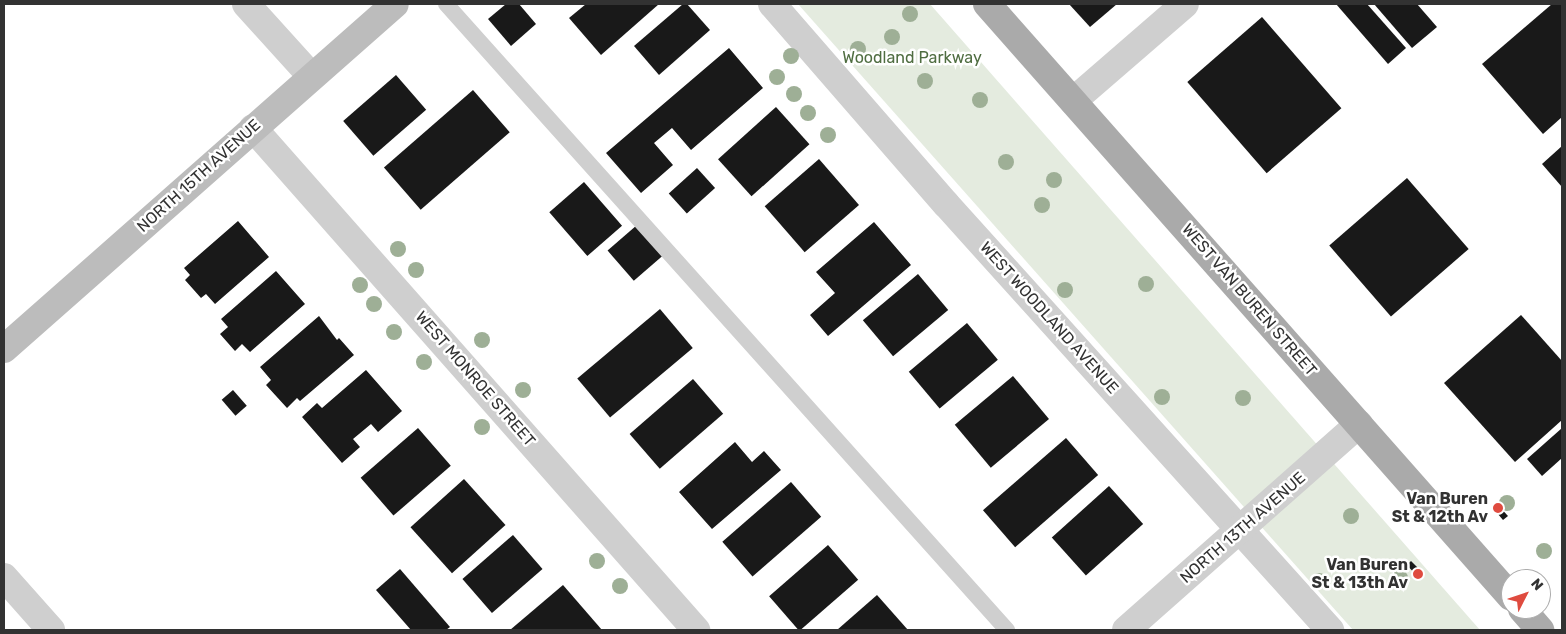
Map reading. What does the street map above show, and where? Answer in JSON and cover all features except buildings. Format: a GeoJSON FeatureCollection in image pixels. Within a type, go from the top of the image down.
{"type":"FeatureCollection","features":[{"type":"Feature","properties":{"kind":"main road","name":"WEST VAN BUREN STREET"},"geometry":{"type":"LineString","coordinates":[[987,4],[1501,586]]}},
{"type":"Feature","properties":{"kind":"main road"},"geometry":{"type":"LineString","coordinates":[[1531,619],[1540,630]]}},
{"type":"Feature","properties":{"kind":"street"},"geometry":{"type":"LineString","coordinates":[[246,4],[312,77]]}},
{"type":"Feature","properties":{"kind":"street","name":"NORTH 15TH AVENUE"},"geometry":{"type":"LineString","coordinates":[[4,349],[395,4]]}},
{"type":"Feature","properties":{"kind":"street","name":"WEST WOODLAND AVENUE"},"geometry":{"type":"LineString","coordinates":[[772,4],[946,204],[1330,630]]}},
{"type":"Feature","properties":{"kind":"street"},"geometry":{"type":"LineString","coordinates":[[1073,101],[1184,4]]}},
{"type":"Feature","properties":{"kind":"street","name":"WEST MONROE STREET"},"geometry":{"type":"LineString","coordinates":[[253,128],[696,630]]}},
{"type":"Feature","properties":{"kind":"street","name":"NORTH 13TH AVENUE"},"geometry":{"type":"LineString","coordinates":[[1126,630],[1241,531],[1360,424]]}},
{"type":"Feature","properties":{"kind":"street"},"geometry":{"type":"LineString","coordinates":[[4,577],[51,630]]}},
{"type":"Feature","properties":{"kind":"lane"},"geometry":{"type":"LineString","coordinates":[[446,4],[1007,630]]}},
{"type":"Feature","properties":{"kind":"green space","name":"Woodland Parkway"},"geometry":{"type":"Polygon","coordinates":[[[798,4],[930,4],[1480,630],[1353,630],[798,4]]]}},
{"type":"Feature","properties":{"kind":"place","name":"Van Buren St & 12th Av"},"geometry":{"type":"Point","coordinates":[1498,508]}},
{"type":"Feature","properties":{"kind":"place","name":"Van Buren St & 13th Av"},"geometry":{"type":"Point","coordinates":[1418,574]}}]}
